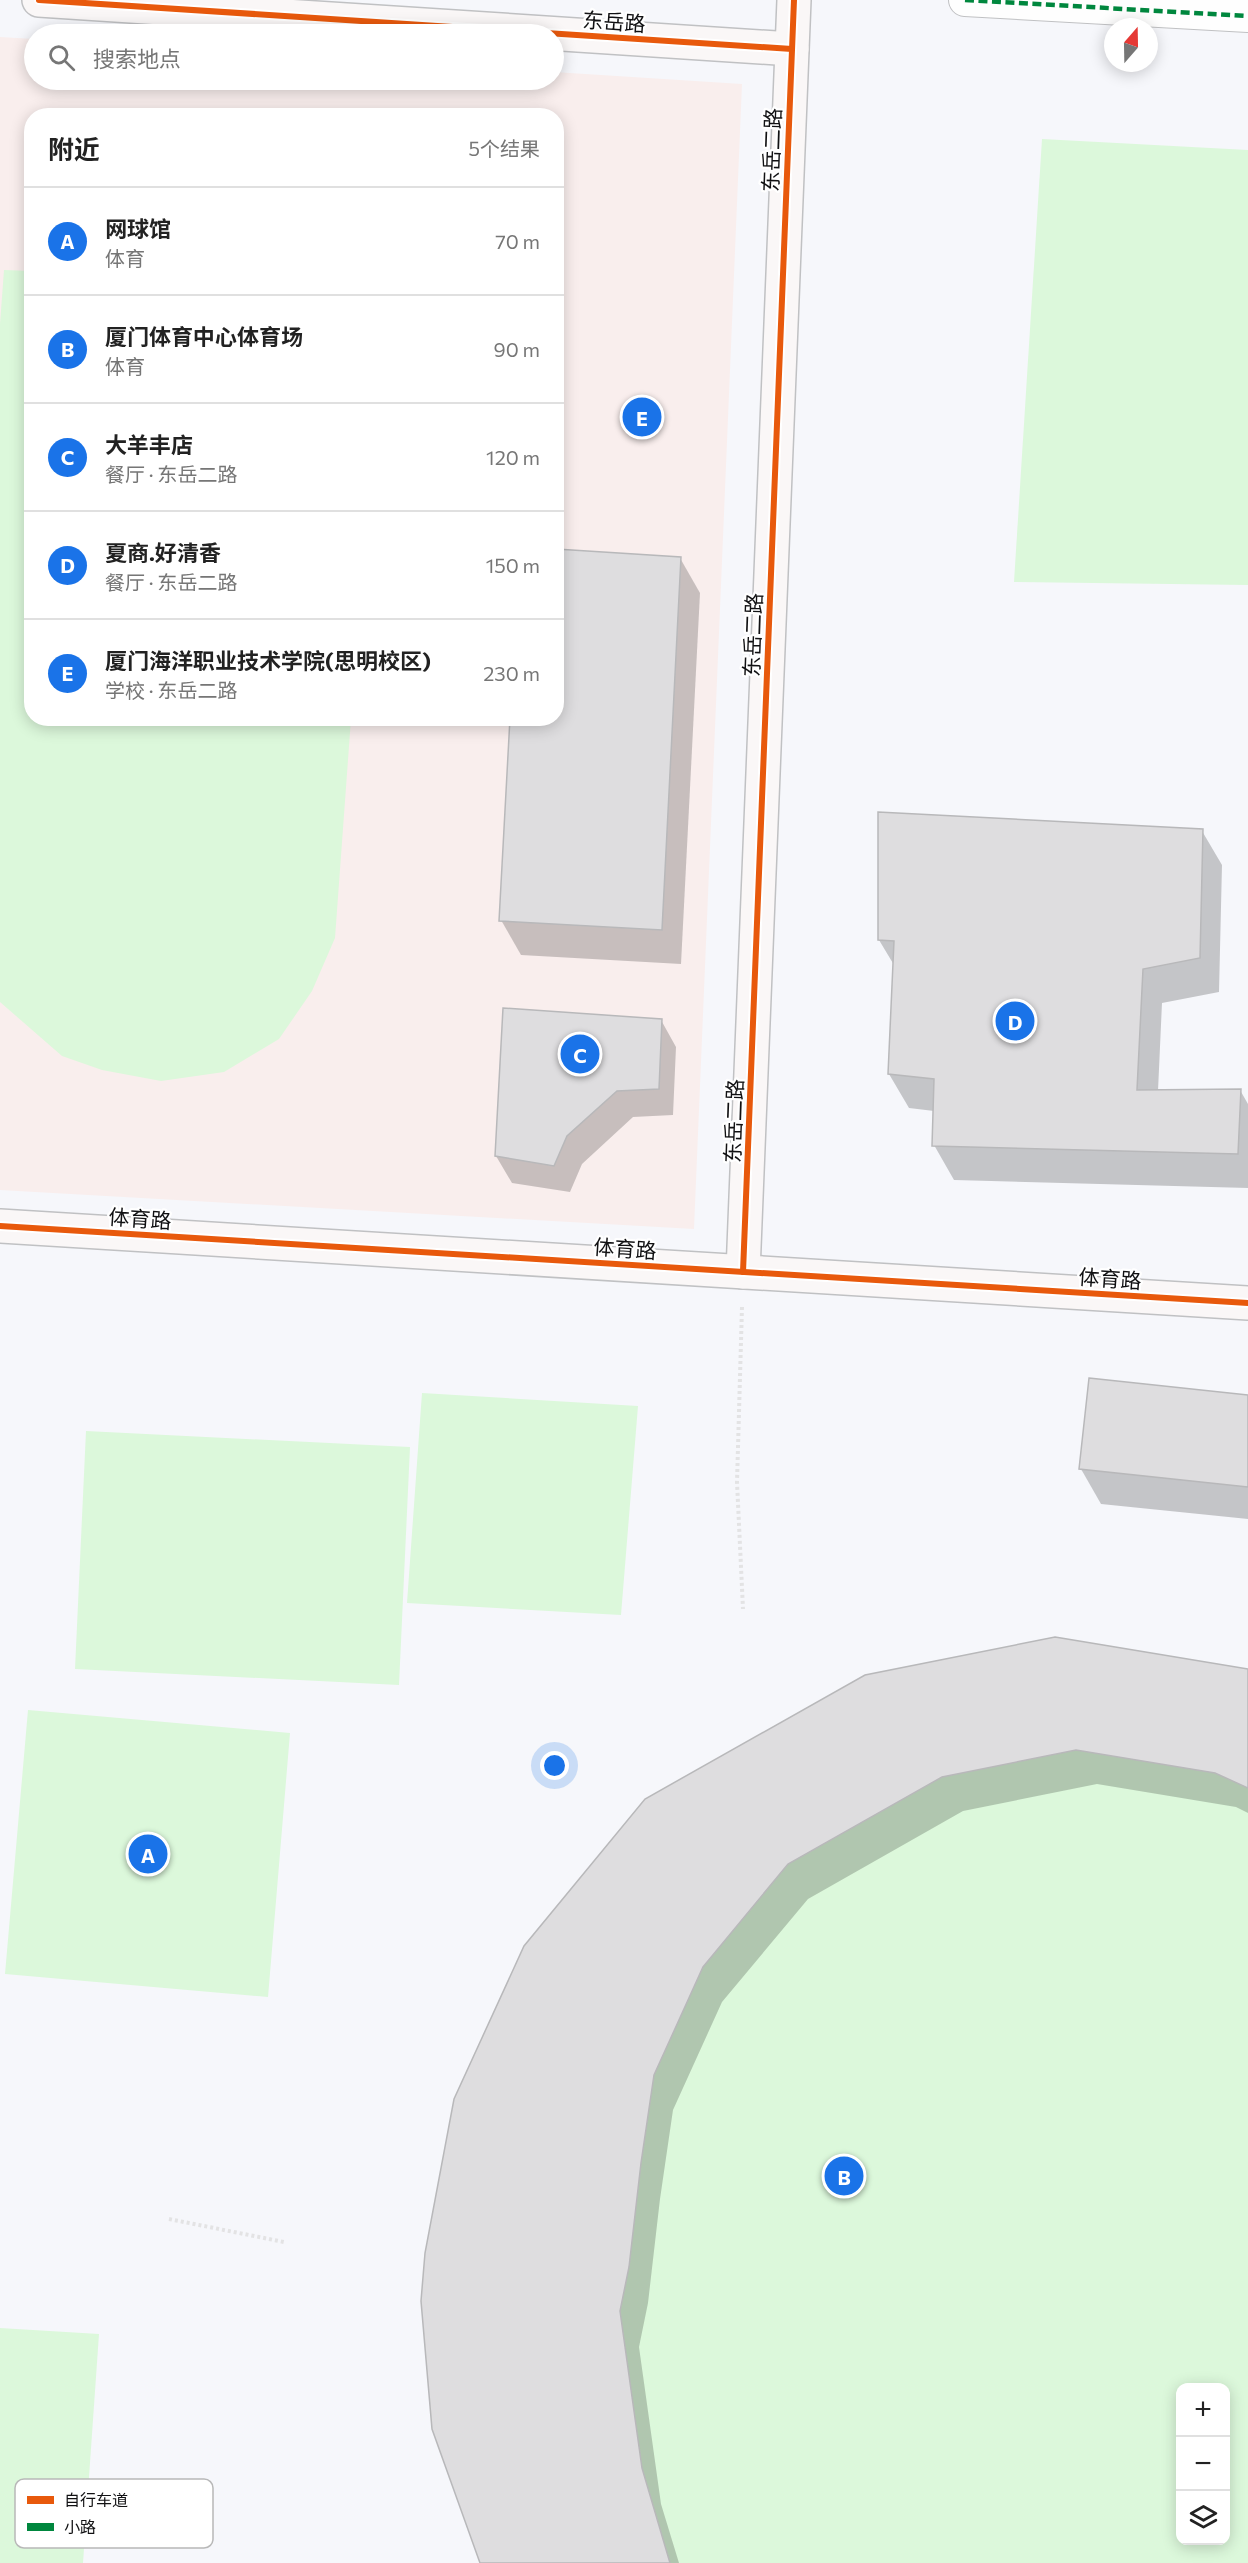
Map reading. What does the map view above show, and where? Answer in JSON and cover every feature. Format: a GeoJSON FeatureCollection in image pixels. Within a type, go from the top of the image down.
{"type":"FeatureCollection","features":[{"type":"Feature","properties":{"kind":"street","name":"东岳路"},"geometry":{"type":"LineString","coordinates":[[39,0],[408,24]]}},
{"type":"Feature","properties":{"kind":"street","name":"东岳二路"},"geometry":{"type":"LineString","coordinates":[[743,1272],[794,0]]}},
{"type":"Feature","properties":{"kind":"street"},"geometry":{"type":"LineString","coordinates":[[965,0],[1248,16]]}},
{"type":"Feature","properties":{"kind":"street","name":"东岳路"},"geometry":{"type":"LineString","coordinates":[[564,34],[792,49]]}},
{"type":"Feature","properties":{"kind":"street","name":"体育路"},"geometry":{"type":"LineString","coordinates":[[0,1226],[1248,1303]]}},
{"type":"Feature","properties":{"kind":"path"},"geometry":{"type":"LineString","coordinates":[[743,1272],[737,1482],[743,1609]]}},
{"type":"Feature","properties":{"kind":"path"},"geometry":{"type":"LineString","coordinates":[[169,2219],[284,2242]]}},
{"type":"Feature","properties":{"kind":"shaded area"},"geometry":{"type":"Polygon","coordinates":[[[0,37],[24,38],[24,90],[564,90],[564,73],[742,84],[694,1229],[0,1190],[0,37]]]}},
{"type":"Feature","properties":{"kind":"green space"},"geometry":{"type":"Polygon","coordinates":[[[1042,139],[1248,150],[1248,585],[1014,582],[1042,139]]]}},
{"type":"Feature","properties":{"kind":"green space"},"geometry":{"type":"Polygon","coordinates":[[[4,270],[24,271],[24,726],[350,726],[335,938],[312,991],[279,1039],[224,1072],[161,1081],[102,1070],[62,1056],[0,1002],[0,324],[4,270]]]}},
{"type":"Feature","properties":{"kind":"green space"},"geometry":{"type":"Polygon","coordinates":[[[422,1393],[638,1406],[621,1615],[407,1603],[422,1393]]]}},
{"type":"Feature","properties":{"kind":"green space"},"geometry":{"type":"Polygon","coordinates":[[[86,1431],[410,1447],[399,1685],[75,1669],[86,1431]]]}},
{"type":"Feature","properties":{"kind":"green space"},"geometry":{"type":"Polygon","coordinates":[[[1055,1637],[1248,1669],[1248,2563],[480,2563],[432,2429],[421,2301],[425,2253],[454,2099],[524,1946],[645,1799],[865,1675],[1055,1637]]]}},
{"type":"Feature","properties":{"kind":"green space"},"geometry":{"type":"Polygon","coordinates":[[[28,1710],[290,1733],[268,1997],[5,1974],[28,1710]]]}},
{"type":"Feature","properties":{"kind":"green space"},"geometry":{"type":"Polygon","coordinates":[[[0,2328],[99,2334],[89,2479],[15,2479],[15,2548],[84,2548],[83,2563],[0,2563],[0,2328]]]}},
{"type":"Feature","properties":{"kind":"building"},"geometry":{"type":"Polygon","coordinates":[[[564,550],[681,557],[662,930],[499,921],[510,726],[564,726],[564,550]]]}},
{"type":"Feature","properties":{"kind":"building"},"geometry":{"type":"Polygon","coordinates":[[[878,812],[1203,829],[1200,958],[1143,969],[1137,1090],[1241,1089],[1238,1154],[932,1146],[934,1079],[888,1074],[894,941],[878,940],[878,812]]]}},
{"type":"Feature","properties":{"kind":"building"},"geometry":{"type":"Polygon","coordinates":[[[503,1008],[662,1019],[659,1089],[617,1091],[567,1136],[554,1166],[495,1156],[503,1008]]]}},
{"type":"Feature","properties":{"kind":"building"},"geometry":{"type":"Polygon","coordinates":[[[1089,1378],[1248,1395],[1248,1487],[1079,1469],[1089,1378]]]}},
{"type":"Feature","properties":{"kind":"building"},"geometry":{"type":"Polygon","coordinates":[[[1055,1637],[1248,1669],[1248,1788],[1215,1773],[1076,1750],[942,1777],[788,1864],[703,1967],[654,2075],[629,2267],[620,2311],[642,2468],[670,2563],[480,2563],[432,2429],[421,2301],[425,2253],[454,2099],[524,1946],[645,1799],[865,1675],[1055,1637]]]}},
{"type":"Feature","properties":{"kind":"marked path"},"geometry":{"type":"LineString","coordinates":[[965,0],[1248,16]]}},
{"type":"Feature","properties":{"kind":"cycle path"},"geometry":{"type":"LineString","coordinates":[[39,0],[408,24]]}},
{"type":"Feature","properties":{"kind":"cycle path"},"geometry":{"type":"LineString","coordinates":[[743,1272],[794,0]]}},
{"type":"Feature","properties":{"kind":"cycle path"},"geometry":{"type":"LineString","coordinates":[[564,34],[792,49]]}},
{"type":"Feature","properties":{"kind":"cycle path"},"geometry":{"type":"LineString","coordinates":[[0,1226],[1248,1303]]}},
{"type":"Feature","properties":{"kind":"place","name":"厦门海洋职业技术学院(思明校区)"},"geometry":{"type":"Point","coordinates":[642,417]}},
{"type":"Feature","properties":{"kind":"place","name":"夏商.好清香"},"geometry":{"type":"Point","coordinates":[1015,1021]}},
{"type":"Feature","properties":{"kind":"place","name":"大羊丰店"},"geometry":{"type":"Point","coordinates":[580,1054]}},
{"type":"Feature","properties":{"kind":"place","name":"网球馆"},"geometry":{"type":"Point","coordinates":[148,1854]}},
{"type":"Feature","properties":{"kind":"place","name":"厦门体育中心体育场"},"geometry":{"type":"Point","coordinates":[844,2176]}}]}
